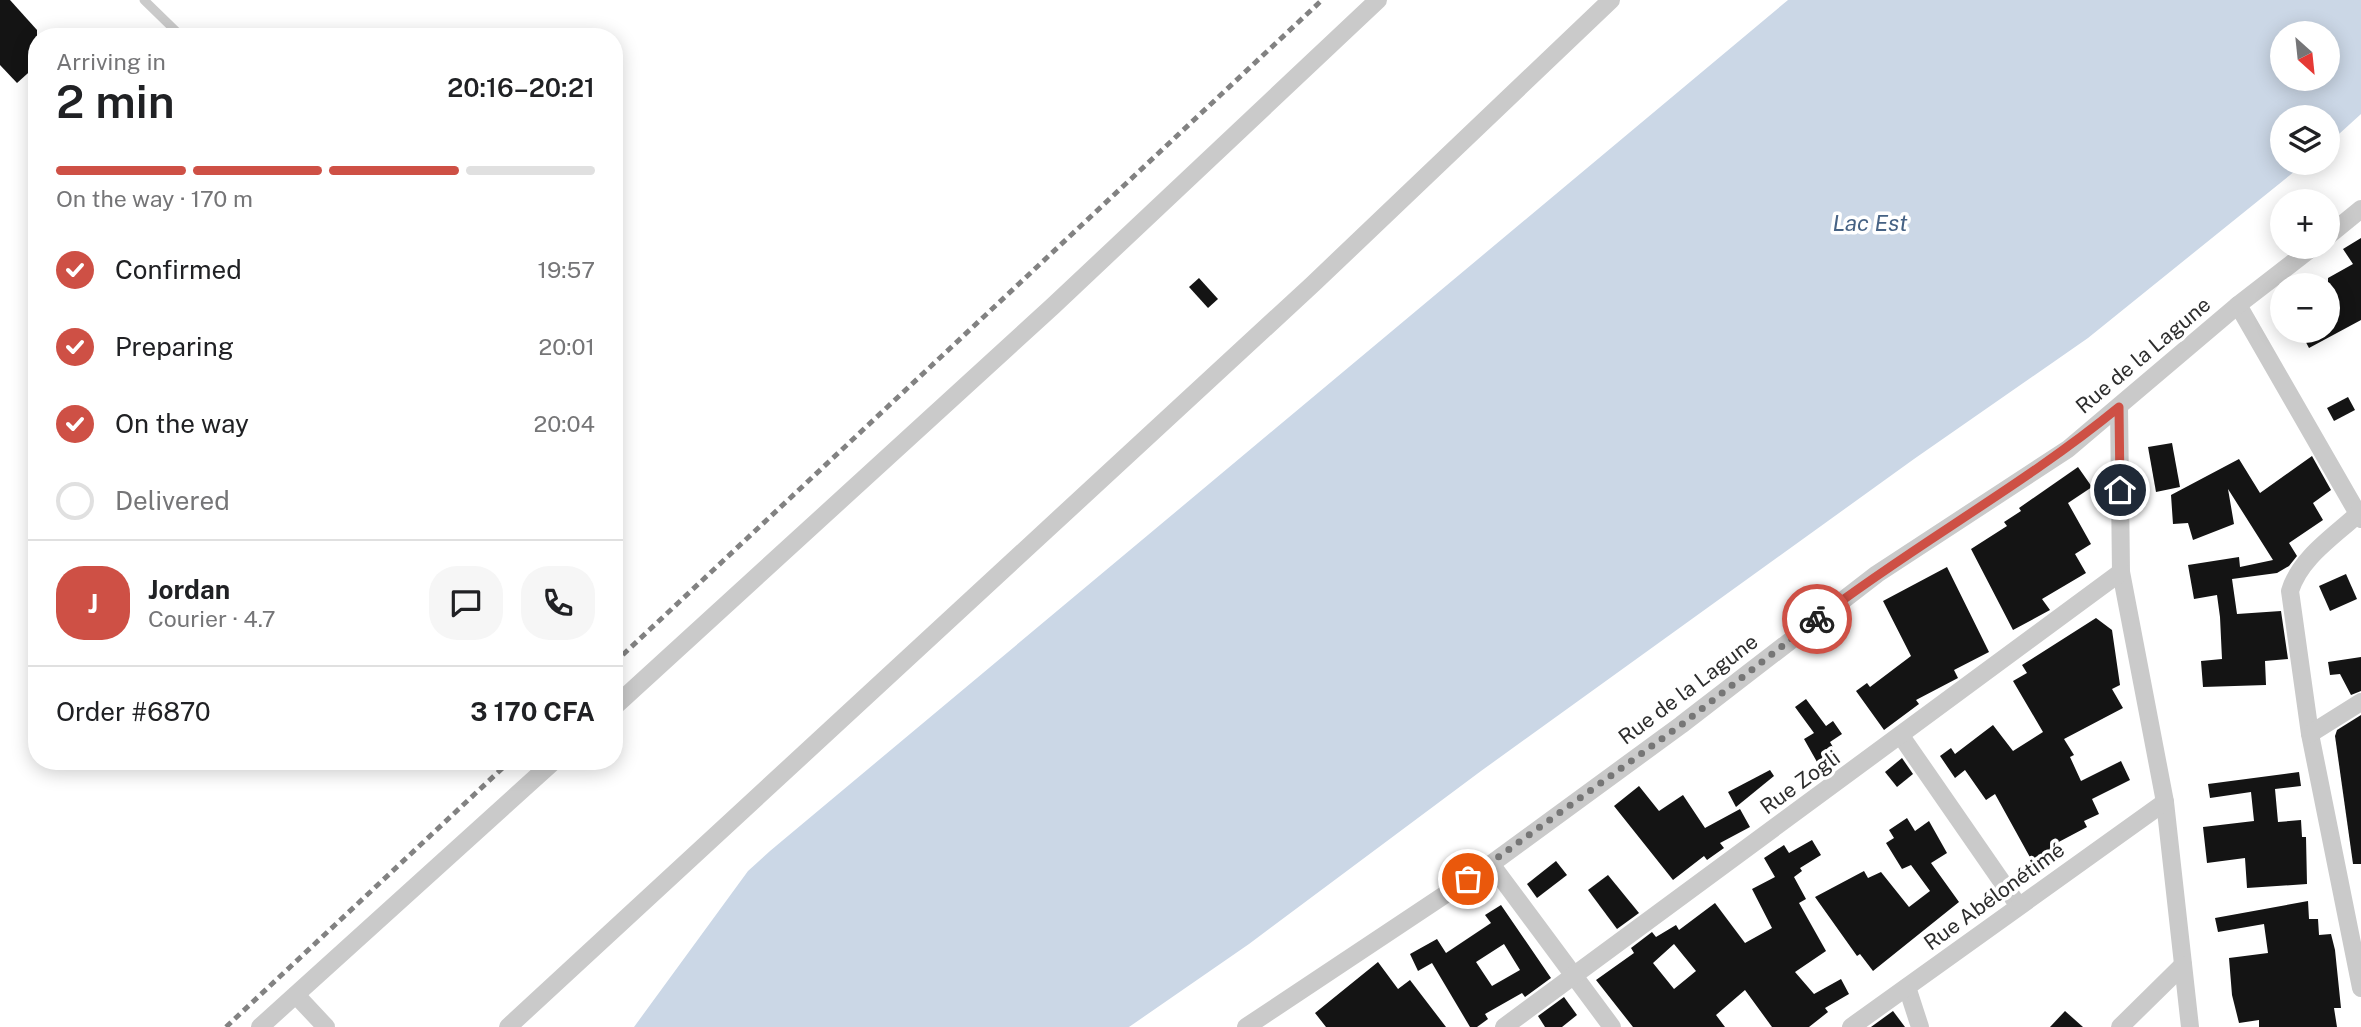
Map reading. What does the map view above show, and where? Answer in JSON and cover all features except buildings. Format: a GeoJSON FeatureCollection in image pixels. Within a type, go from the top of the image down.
{"type":"FeatureCollection","features":[{"type":"Feature","properties":{"kind":"street"},"geometry":{"type":"LineString","coordinates":[[623,699],[1053,306],[1378,0]]}},
{"type":"Feature","properties":{"kind":"street"},"geometry":{"type":"LineString","coordinates":[[508,1027],[1313,284],[1611,0]]}},
{"type":"Feature","properties":{"kind":"street"},"geometry":{"type":"LineString","coordinates":[[2340,226],[2361,209]]}},
{"type":"Feature","properties":{"kind":"street","name":"Rue de la Lagune"},"geometry":{"type":"LineString","coordinates":[[1246,1027],[1491,864],[1681,725],[1877,574],[2068,449],[2238,305],[2297,259]]}},
{"type":"Feature","properties":{"kind":"street"},"geometry":{"type":"LineString","coordinates":[[2238,305],[2360,517],[2304,563],[2295,576],[2290,591],[2310,734],[2361,988]]}},
{"type":"Feature","properties":{"kind":"street"},"geometry":{"type":"LineString","coordinates":[[2119,407],[2121,572],[2165,803],[2190,1027]]}},
{"type":"Feature","properties":{"kind":"street","name":"Rue Zogli"},"geometry":{"type":"LineString","coordinates":[[1504,1027],[2121,572]]}},
{"type":"Feature","properties":{"kind":"street"},"geometry":{"type":"LineString","coordinates":[[2310,734],[2361,702]]}},
{"type":"Feature","properties":{"kind":"street"},"geometry":{"type":"LineString","coordinates":[[1901,736],[2018,905]]}},
{"type":"Feature","properties":{"kind":"street"},"geometry":{"type":"LineString","coordinates":[[260,1027],[544,770]]}},
{"type":"Feature","properties":{"kind":"street","name":"Rue Abélonétimé"},"geometry":{"type":"LineString","coordinates":[[1851,1027],[2018,905],[2165,803]]}},
{"type":"Feature","properties":{"kind":"street"},"geometry":{"type":"LineString","coordinates":[[1491,864],[1612,1027]]}},
{"type":"Feature","properties":{"kind":"street"},"geometry":{"type":"LineString","coordinates":[[2120,1027],[2183,965]]}},
{"type":"Feature","properties":{"kind":"street"},"geometry":{"type":"LineString","coordinates":[[1907,987],[1920,1027]]}},
{"type":"Feature","properties":{"kind":"street"},"geometry":{"type":"LineString","coordinates":[[296,995],[326,1027]]}},
{"type":"Feature","properties":{"kind":"lane"},"geometry":{"type":"LineString","coordinates":[[144,0],[173,28]]}},
{"type":"Feature","properties":{"kind":"water","name":"Lac Est"},"geometry":{"type":"Polygon","coordinates":[[[1788,0],[2361,0],[2361,114],[2340,133],[2340,105],[2270,105],[2270,175],[2290,175],[2088,338],[1914,459],[1481,771],[1249,944],[1129,1027],[634,1027],[748,871],[1788,0]]]}},
{"type":"Feature","properties":{"kind":"railway"},"geometry":{"type":"LineString","coordinates":[[623,655],[1322,0]]}},
{"type":"Feature","properties":{"kind":"railway"},"geometry":{"type":"LineString","coordinates":[[226,1027],[500,770]]}},
{"type":"Feature","properties":{"kind":"way so far"},"geometry":{"type":"LineString","coordinates":[[1468,879],[1681,725],[1817,619]]}},
{"type":"Feature","properties":{"kind":"route"},"geometry":{"type":"LineString","coordinates":[[1817,619],[1877,574],[2068,449],[2119,407],[2120,490]]}}]}
